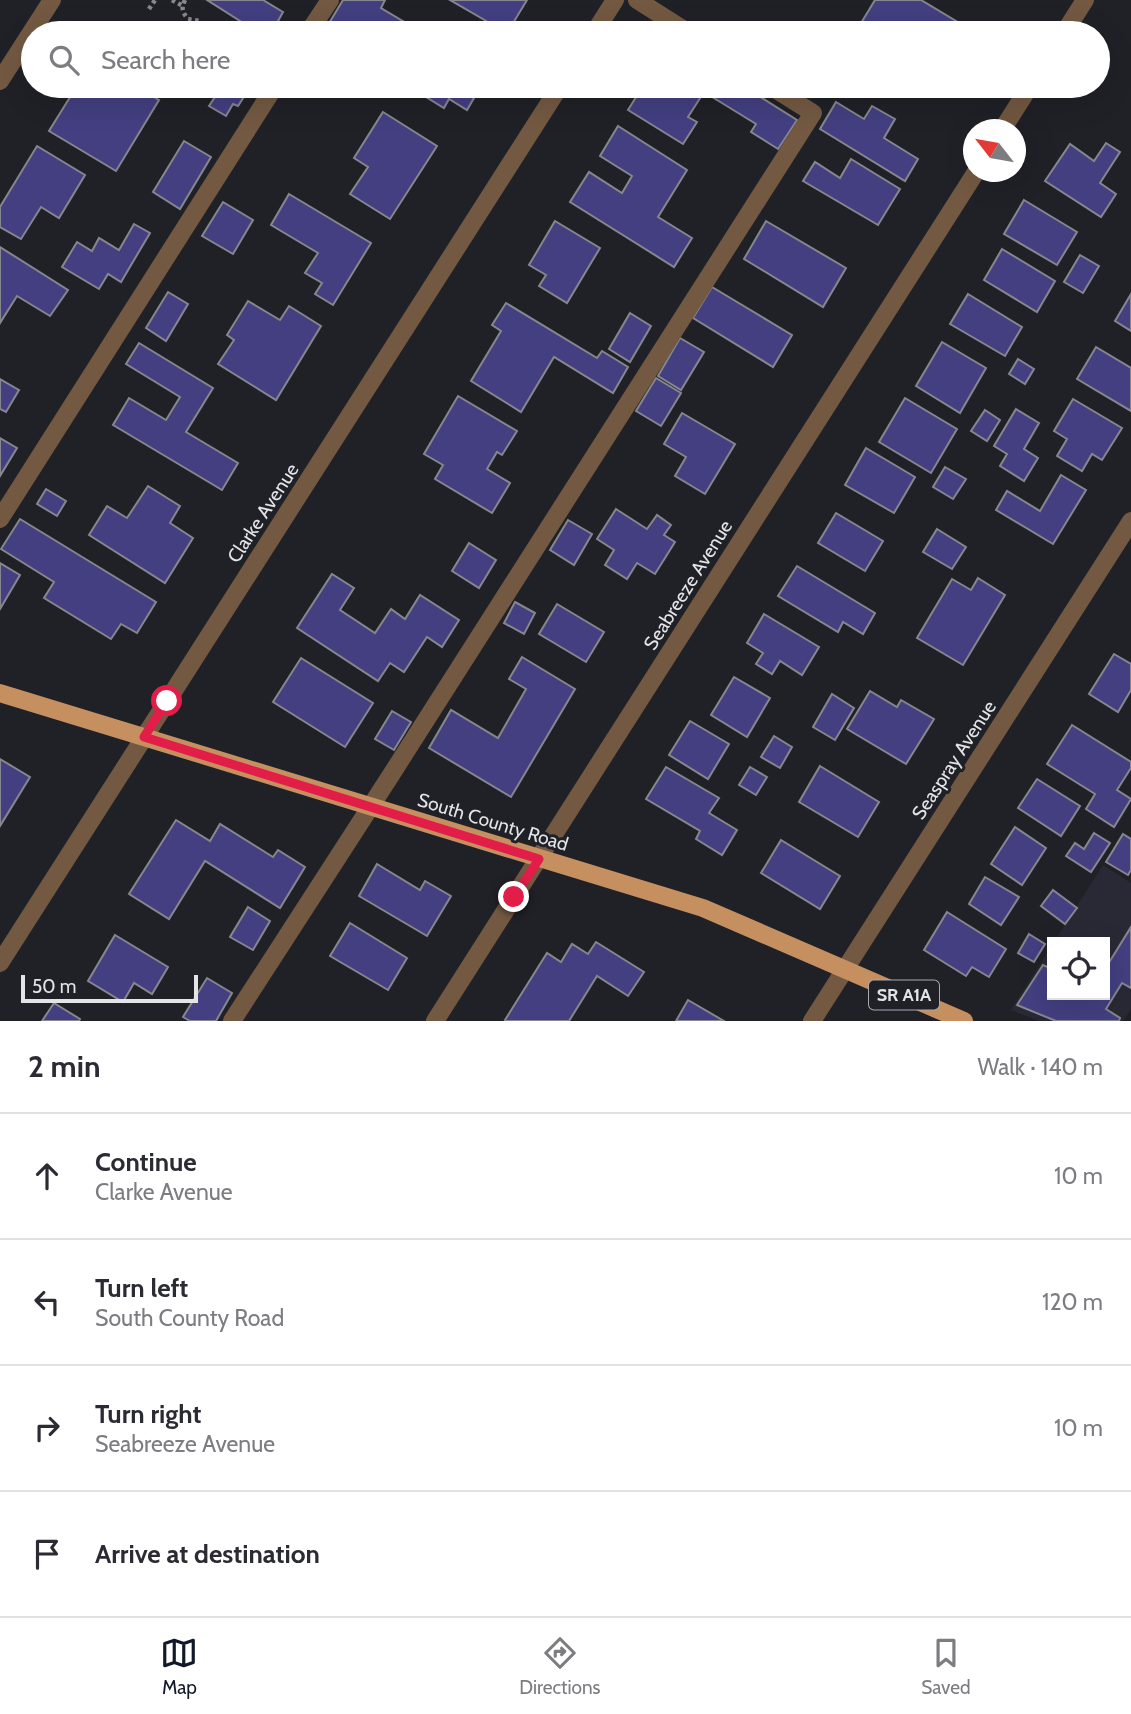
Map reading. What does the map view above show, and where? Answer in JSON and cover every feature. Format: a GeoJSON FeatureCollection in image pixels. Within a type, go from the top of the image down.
{"type":"FeatureCollection","features":[{"type":"Feature","properties":{"kind":"main road","name":"South County Road"},"geometry":{"type":"LineString","coordinates":[[0,693],[703,908],[964,1021]]}},
{"type":"Feature","properties":{"kind":"street"},"geometry":{"type":"LineString","coordinates":[[39,21],[52,0]]}},
{"type":"Feature","properties":{"kind":"street"},"geometry":{"type":"LineString","coordinates":[[317,21],[330,0]]}},
{"type":"Feature","properties":{"kind":"street"},"geometry":{"type":"LineString","coordinates":[[602,21],[615,0]]}},
{"type":"Feature","properties":{"kind":"street"},"geometry":{"type":"LineString","coordinates":[[637,0],[670,21]]}},
{"type":"Feature","properties":{"kind":"street"},"geometry":{"type":"LineString","coordinates":[[1072,21],[1085,0]]}},
{"type":"Feature","properties":{"kind":"street"},"geometry":{"type":"LineString","coordinates":[[0,81],[21,48]]}},
{"type":"Feature","properties":{"kind":"street"},"geometry":{"type":"LineString","coordinates":[[0,519],[267,98]]}},
{"type":"Feature","properties":{"kind":"street","name":"Clarke Avenue"},"geometry":{"type":"LineString","coordinates":[[0,962],[552,98]]}},
{"type":"Feature","properties":{"kind":"street"},"geometry":{"type":"LineString","coordinates":[[232,1021],[813,113],[789,98]]}},
{"type":"Feature","properties":{"kind":"street"},"geometry":{"type":"LineString","coordinates":[[1009,119],[1022,98]]}},
{"type":"Feature","properties":{"kind":"street","name":"Seabreeze Avenue"},"geometry":{"type":"LineString","coordinates":[[435,1021],[970,182]]}},
{"type":"Feature","properties":{"kind":"street","name":"Seaspray Avenue"},"geometry":{"type":"LineString","coordinates":[[812,1021],[1131,522]]}},
{"type":"Feature","properties":{"kind":"path"},"geometry":{"type":"LineString","coordinates":[[149,9],[155,0]]}},
{"type":"Feature","properties":{"kind":"path"},"geometry":{"type":"LineString","coordinates":[[172,0],[183,6]]}},
{"type":"Feature","properties":{"kind":"path"},"geometry":{"type":"LineString","coordinates":[[185,0],[183,14],[194,21]]}},
{"type":"Feature","properties":{"kind":"shaded area"},"geometry":{"type":"Polygon","coordinates":[[[1103,865],[1131,883],[1131,1009],[1123,1021],[1039,1021],[1011,1010],[1047,953],[1047,1000],[1110,1000],[1110,937],[1057,937],[1103,865]]]}},
{"type":"Feature","properties":{"kind":"building"},"geometry":{"type":"Polygon","coordinates":[[[207,0],[263,0],[283,12],[278,21],[240,21],[207,0]]]}},
{"type":"Feature","properties":{"kind":"building"},"geometry":{"type":"Polygon","coordinates":[[[343,0],[385,0],[381,8],[403,21],[330,21],[343,0]]]}},
{"type":"Feature","properties":{"kind":"building"},"geometry":{"type":"Polygon","coordinates":[[[450,0],[527,0],[514,21],[486,21],[450,0]]]}},
{"type":"Feature","properties":{"kind":"building"},"geometry":{"type":"Polygon","coordinates":[[[875,0],[921,0],[956,21],[862,21],[875,0]]]}},
{"type":"Feature","properties":{"kind":"building"},"geometry":{"type":"Polygon","coordinates":[[[70,98],[159,100],[116,171],[49,131],[70,98]]]}},
{"type":"Feature","properties":{"kind":"building"},"geometry":{"type":"Polygon","coordinates":[[[214,98],[243,98],[238,106],[233,104],[226,116],[209,106],[214,98]]]}},
{"type":"Feature","properties":{"kind":"building"},"geometry":{"type":"Polygon","coordinates":[[[428,98],[474,98],[467,110],[449,99],[444,108],[428,98]]]}},
{"type":"Feature","properties":{"kind":"building"},"geometry":{"type":"Polygon","coordinates":[[[636,98],[700,98],[688,117],[697,122],[683,144],[628,110],[636,98]]]}},
{"type":"Feature","properties":{"kind":"building"},"geometry":{"type":"Polygon","coordinates":[[[714,98],[762,98],[797,120],[778,149],[751,132],[756,124],[714,98]]]}},
{"type":"Feature","properties":{"kind":"building"},"geometry":{"type":"Polygon","coordinates":[[[836,102],[864,119],[872,106],[895,119],[884,138],[918,159],[905,181],[820,129],[836,102]]]}},
{"type":"Feature","properties":{"kind":"building"},"geometry":{"type":"Polygon","coordinates":[[[383,112],[437,146],[390,219],[350,194],[368,167],[354,158],[383,112]]]}},
{"type":"Feature","properties":{"kind":"building"},"geometry":{"type":"Polygon","coordinates":[[[618,126],[687,170],[658,217],[692,238],[674,267],[570,202],[589,172],[622,193],[632,176],[600,156],[618,126]]]}},
{"type":"Feature","properties":{"kind":"building"},"geometry":{"type":"Polygon","coordinates":[[[184,141],[211,157],[180,209],[153,192],[184,141]]]}},
{"type":"Feature","properties":{"kind":"building"},"geometry":{"type":"Polygon","coordinates":[[[1106,143],[1120,152],[1100,183],[1116,194],[1101,217],[1045,181],[1070,144],[1094,161],[1106,143]]]}},
{"type":"Feature","properties":{"kind":"building"},"geometry":{"type":"Polygon","coordinates":[[[37,146],[85,175],[59,218],[41,207],[21,239],[0,227],[0,207],[37,146]]]}},
{"type":"Feature","properties":{"kind":"building"},"geometry":{"type":"Polygon","coordinates":[[[851,159],[900,189],[878,225],[803,181],[815,162],[840,178],[851,159]]]}},
{"type":"Feature","properties":{"kind":"building"},"geometry":{"type":"Polygon","coordinates":[[[289,194],[371,243],[333,305],[315,294],[322,283],[305,273],[318,253],[271,225],[289,194]]]}},
{"type":"Feature","properties":{"kind":"building"},"geometry":{"type":"Polygon","coordinates":[[[1024,200],[1077,232],[1057,265],[1004,234],[1024,200]]]}},
{"type":"Feature","properties":{"kind":"building"},"geometry":{"type":"Polygon","coordinates":[[[223,202],[253,220],[233,254],[202,236],[223,202]]]}},
{"type":"Feature","properties":{"kind":"building"},"geometry":{"type":"Polygon","coordinates":[[[555,221],[600,248],[567,303],[539,286],[546,275],[529,265],[555,221]]]}},
{"type":"Feature","properties":{"kind":"building"},"geometry":{"type":"Polygon","coordinates":[[[766,221],[846,268],[823,307],[744,259],[766,221]]]}},
{"type":"Feature","properties":{"kind":"building"},"geometry":{"type":"Polygon","coordinates":[[[134,224],[150,233],[121,282],[108,274],[99,289],[62,267],[77,242],[92,251],[99,238],[119,250],[134,224]]]}},
{"type":"Feature","properties":{"kind":"building"},"geometry":{"type":"Polygon","coordinates":[[[0,247],[68,290],[50,316],[17,296],[0,323],[0,247]]]}},
{"type":"Feature","properties":{"kind":"building"},"geometry":{"type":"Polygon","coordinates":[[[1002,249],[1055,281],[1037,312],[984,280],[1002,249]]]}},
{"type":"Feature","properties":{"kind":"building"},"geometry":{"type":"Polygon","coordinates":[[[1080,255],[1099,266],[1083,293],[1064,282],[1080,255]]]}},
{"type":"Feature","properties":{"kind":"building"},"geometry":{"type":"Polygon","coordinates":[[[712,287],[792,335],[773,367],[693,318],[712,287]]]}},
{"type":"Feature","properties":{"kind":"building"},"geometry":{"type":"Polygon","coordinates":[[[168,292],[188,304],[166,341],[146,328],[168,292]]]}},
{"type":"Feature","properties":{"kind":"building"},"geometry":{"type":"Polygon","coordinates":[[[968,294],[1022,327],[1005,356],[950,324],[968,294]]]}},
{"type":"Feature","properties":{"kind":"building"},"geometry":{"type":"Polygon","coordinates":[[[1131,294],[1131,331],[1115,321],[1131,294]]]}},
{"type":"Feature","properties":{"kind":"building"},"geometry":{"type":"Polygon","coordinates":[[[248,301],[280,320],[289,306],[321,326],[276,400],[218,364],[234,340],[227,335],[248,301]]]}},
{"type":"Feature","properties":{"kind":"building"},"geometry":{"type":"Polygon","coordinates":[[[506,303],[597,358],[602,351],[628,367],[613,393],[554,357],[521,412],[471,381],[501,331],[492,325],[506,303]]]}},
{"type":"Feature","properties":{"kind":"building"},"geometry":{"type":"Polygon","coordinates":[[[630,313],[651,326],[630,362],[609,349],[630,313]]]}},
{"type":"Feature","properties":{"kind":"building"},"geometry":{"type":"Polygon","coordinates":[[[680,338],[704,352],[681,390],[658,376],[680,338]]]}},
{"type":"Feature","properties":{"kind":"building"},"geometry":{"type":"Polygon","coordinates":[[[942,342],[986,368],[960,413],[916,386],[942,342]]]}},
{"type":"Feature","properties":{"kind":"building"},"geometry":{"type":"Polygon","coordinates":[[[139,343],[213,388],[186,432],[238,463],[222,490],[113,425],[129,398],[166,420],[180,397],[126,364],[139,343]]]}},
{"type":"Feature","properties":{"kind":"building"},"geometry":{"type":"Polygon","coordinates":[[[1096,347],[1131,368],[1131,411],[1077,379],[1096,347]]]}},
{"type":"Feature","properties":{"kind":"building"},"geometry":{"type":"Polygon","coordinates":[[[1018,359],[1034,369],[1025,384],[1009,374],[1018,359]]]}},
{"type":"Feature","properties":{"kind":"building"},"geometry":{"type":"Polygon","coordinates":[[[656,378],[681,393],[661,426],[636,411],[656,378]]]}},
{"type":"Feature","properties":{"kind":"building"},"geometry":{"type":"Polygon","coordinates":[[[0,379],[19,390],[6,412],[0,409],[0,379]]]}},
{"type":"Feature","properties":{"kind":"building"},"geometry":{"type":"Polygon","coordinates":[[[458,396],[517,431],[502,455],[497,452],[487,469],[510,483],[492,513],[435,479],[443,465],[424,454],[458,396]]]}},
{"type":"Feature","properties":{"kind":"building"},"geometry":{"type":"Polygon","coordinates":[[[905,398],[957,429],[931,473],[879,442],[905,398]]]}},
{"type":"Feature","properties":{"kind":"building"},"geometry":{"type":"Polygon","coordinates":[[[1073,399],[1122,428],[1102,460],[1092,454],[1082,471],[1057,456],[1067,439],[1054,431],[1073,399]]]}},
{"type":"Feature","properties":{"kind":"building"},"geometry":{"type":"Polygon","coordinates":[[[1016,409],[1039,423],[1024,449],[1038,458],[1024,481],[1000,466],[1007,454],[994,446],[1016,409]]]}},
{"type":"Feature","properties":{"kind":"building"},"geometry":{"type":"Polygon","coordinates":[[[985,410],[1000,420],[987,441],[971,431],[985,410]]]}},
{"type":"Feature","properties":{"kind":"building"},"geometry":{"type":"Polygon","coordinates":[[[682,413],[735,444],[705,494],[675,476],[686,457],[664,444],[682,413]]]}},
{"type":"Feature","properties":{"kind":"building"},"geometry":{"type":"Polygon","coordinates":[[[0,438],[17,448],[0,476],[0,438]]]}},
{"type":"Feature","properties":{"kind":"building"},"geometry":{"type":"Polygon","coordinates":[[[866,448],[915,477],[894,513],[845,485],[866,448]]]}},
{"type":"Feature","properties":{"kind":"building"},"geometry":{"type":"Polygon","coordinates":[[[945,467],[966,479],[953,499],[933,487],[945,467]]]}},
{"type":"Feature","properties":{"kind":"building"},"geometry":{"type":"Polygon","coordinates":[[[1061,475],[1086,490],[1053,544],[996,510],[1007,491],[1040,511],[1061,475]]]}},
{"type":"Feature","properties":{"kind":"building"},"geometry":{"type":"Polygon","coordinates":[[[148,486],[180,506],[170,523],[193,538],[165,583],[89,535],[107,506],[127,518],[148,486]]]}},
{"type":"Feature","properties":{"kind":"building"},"geometry":{"type":"Polygon","coordinates":[[[46,489],[66,501],[57,516],[37,504],[46,489]]]}},
{"type":"Feature","properties":{"kind":"building"},"geometry":{"type":"Polygon","coordinates":[[[616,509],[647,529],[657,515],[671,525],[664,535],[675,542],[655,574],[637,563],[627,579],[605,565],[614,550],[597,539],[616,509]]]}},
{"type":"Feature","properties":{"kind":"building"},"geometry":{"type":"Polygon","coordinates":[[[836,513],[883,541],[865,571],[818,543],[836,513]]]}},
{"type":"Feature","properties":{"kind":"building"},"geometry":{"type":"Polygon","coordinates":[[[20,519],[156,602],[137,633],[121,624],[111,639],[44,598],[54,582],[1,549],[20,519]]]}},
{"type":"Feature","properties":{"kind":"building"},"geometry":{"type":"Polygon","coordinates":[[[568,520],[592,534],[574,565],[550,550],[568,520]]]}},
{"type":"Feature","properties":{"kind":"building"},"geometry":{"type":"Polygon","coordinates":[[[937,529],[966,547],[952,569],[923,552],[937,529]]]}},
{"type":"Feature","properties":{"kind":"building"},"geometry":{"type":"Polygon","coordinates":[[[469,543],[496,560],[479,588],[452,571],[469,543]]]}},
{"type":"Feature","properties":{"kind":"building"},"geometry":{"type":"Polygon","coordinates":[[[0,563],[20,575],[0,609],[0,563]]]}},
{"type":"Feature","properties":{"kind":"building"},"geometry":{"type":"Polygon","coordinates":[[[797,566],[875,613],[863,634],[843,622],[838,632],[778,596],[797,566]]]}},
{"type":"Feature","properties":{"kind":"building"},"geometry":{"type":"Polygon","coordinates":[[[332,574],[354,588],[340,610],[375,633],[391,609],[405,619],[420,595],[459,620],[442,647],[427,637],[404,672],[390,663],[378,681],[297,628],[332,574]]]}},
{"type":"Feature","properties":{"kind":"building"},"geometry":{"type":"Polygon","coordinates":[[[978,578],[1005,595],[963,665],[917,638],[952,579],[971,590],[978,578]]]}},
{"type":"Feature","properties":{"kind":"building"},"geometry":{"type":"Polygon","coordinates":[[[515,602],[535,613],[524,634],[504,623],[515,602]]]}},
{"type":"Feature","properties":{"kind":"building"},"geometry":{"type":"Polygon","coordinates":[[[557,604],[604,632],[586,662],[539,634],[557,604]]]}},
{"type":"Feature","properties":{"kind":"building"},"geometry":{"type":"Polygon","coordinates":[[[764,614],[819,647],[802,675],[780,661],[772,674],[756,664],[763,653],[747,643],[764,614]]]}},
{"type":"Feature","properties":{"kind":"building"},"geometry":{"type":"Polygon","coordinates":[[[1114,654],[1131,664],[1131,690],[1118,712],[1089,694],[1114,654]]]}},
{"type":"Feature","properties":{"kind":"building"},"geometry":{"type":"Polygon","coordinates":[[[522,657],[575,689],[511,797],[429,748],[451,710],[498,738],[526,689],[509,679],[522,657]]]}},
{"type":"Feature","properties":{"kind":"building"},"geometry":{"type":"Polygon","coordinates":[[[301,658],[373,703],[345,747],[273,702],[301,658]]]}},
{"type":"Feature","properties":{"kind":"building"},"geometry":{"type":"Polygon","coordinates":[[[734,677],[770,698],[747,737],[711,715],[734,677]]]}},
{"type":"Feature","properties":{"kind":"building"},"geometry":{"type":"Polygon","coordinates":[[[870,691],[897,707],[901,700],[934,719],[906,764],[847,729],[870,691]]]}},
{"type":"Feature","properties":{"kind":"building"},"geometry":{"type":"Polygon","coordinates":[[[832,694],[854,708],[835,740],[813,727],[832,694]]]}},
{"type":"Feature","properties":{"kind":"building"},"geometry":{"type":"Polygon","coordinates":[[[392,711],[411,722],[394,750],[375,739],[392,711]]]}},
{"type":"Feature","properties":{"kind":"building"},"geometry":{"type":"Polygon","coordinates":[[[690,721],[729,744],[708,779],[669,755],[690,721]]]}},
{"type":"Feature","properties":{"kind":"building"},"geometry":{"type":"Polygon","coordinates":[[[1072,725],[1131,762],[1131,768],[1117,790],[1131,799],[1114,827],[1086,809],[1095,794],[1047,764],[1072,725]]]}},
{"type":"Feature","properties":{"kind":"building"},"geometry":{"type":"Polygon","coordinates":[[[774,736],[792,747],[780,768],[761,757],[774,736]]]}},
{"type":"Feature","properties":{"kind":"building"},"geometry":{"type":"Polygon","coordinates":[[[0,759],[30,777],[0,826],[0,759]]]}},
{"type":"Feature","properties":{"kind":"building"},"geometry":{"type":"Polygon","coordinates":[[[820,766],[879,802],[858,837],[799,802],[820,766]]]}},
{"type":"Feature","properties":{"kind":"building"},"geometry":{"type":"Polygon","coordinates":[[[666,767],[719,798],[709,813],[737,830],[722,855],[696,839],[700,831],[646,799],[666,767]]]}},
{"type":"Feature","properties":{"kind":"building"},"geometry":{"type":"Polygon","coordinates":[[[750,767],[767,777],[756,795],[739,785],[750,767]]]}},
{"type":"Feature","properties":{"kind":"building"},"geometry":{"type":"Polygon","coordinates":[[[1037,779],[1080,806],[1061,836],[1018,808],[1037,779]]]}},
{"type":"Feature","properties":{"kind":"building"},"geometry":{"type":"Polygon","coordinates":[[[176,820],[210,841],[220,824],[273,857],[278,850],[305,867],[280,908],[205,861],[169,919],[129,894],[176,820]]]}},
{"type":"Feature","properties":{"kind":"building"},"geometry":{"type":"Polygon","coordinates":[[[1015,827],[1046,848],[1022,885],[991,864],[1015,827]]]}},
{"type":"Feature","properties":{"kind":"building"},"geometry":{"type":"Polygon","coordinates":[[[1094,833],[1110,843],[1091,872],[1066,856],[1075,843],[1084,849],[1094,833]]]}},
{"type":"Feature","properties":{"kind":"building"},"geometry":{"type":"Polygon","coordinates":[[[1123,834],[1131,839],[1131,870],[1128,875],[1106,862],[1123,834]]]}},
{"type":"Feature","properties":{"kind":"building"},"geometry":{"type":"Polygon","coordinates":[[[781,840],[840,876],[820,909],[761,873],[781,840]]]}},
{"type":"Feature","properties":{"kind":"building"},"geometry":{"type":"Polygon","coordinates":[[[377,864],[420,890],[425,881],[451,896],[427,936],[359,896],[377,864]]]}},
{"type":"Feature","properties":{"kind":"building"},"geometry":{"type":"Polygon","coordinates":[[[985,877],[1019,897],[1001,925],[969,904],[985,877]]]}},
{"type":"Feature","properties":{"kind":"building"},"geometry":{"type":"Polygon","coordinates":[[[1053,890],[1077,908],[1065,924],[1041,906],[1053,890]]]}},
{"type":"Feature","properties":{"kind":"building"},"geometry":{"type":"Polygon","coordinates":[[[248,907],[270,921],[253,950],[230,937],[248,907]]]}},
{"type":"Feature","properties":{"kind":"building"},"geometry":{"type":"Polygon","coordinates":[[[947,912],[1006,949],[989,977],[972,967],[966,976],[924,950],[947,912]]]}},
{"type":"Feature","properties":{"kind":"building"},"geometry":{"type":"Polygon","coordinates":[[[350,923],[407,958],[388,990],[330,956],[350,923]]]}},
{"type":"Feature","properties":{"kind":"building"},"geometry":{"type":"Polygon","coordinates":[[[1131,927],[1131,988],[1122,983],[1106,1009],[1120,1018],[1119,1021],[1056,1021],[1017,1005],[1043,965],[1047,967],[1047,1000],[1110,1000],[1110,961],[1131,927]]]}},
{"type":"Feature","properties":{"kind":"building"},"geometry":{"type":"Polygon","coordinates":[[[1029,934],[1045,944],[1034,962],[1018,953],[1029,934]]]}},
{"type":"Feature","properties":{"kind":"building"},"geometry":{"type":"Polygon","coordinates":[[[115,935],[168,967],[152,994],[134,983],[123,1002],[88,981],[115,935]]]}},
{"type":"Feature","properties":{"kind":"building"},"geometry":{"type":"Polygon","coordinates":[[[596,942],[644,972],[628,996],[597,976],[569,1021],[505,1020],[547,953],[561,962],[572,944],[588,954],[596,942]]]}},
{"type":"Feature","properties":{"kind":"building"},"geometry":{"type":"Polygon","coordinates":[[[207,978],[232,993],[216,1021],[190,1021],[183,1017],[207,978]]]}},
{"type":"Feature","properties":{"kind":"building"},"geometry":{"type":"Polygon","coordinates":[[[688,1000],[724,1021],[676,1021],[688,1000]]]}},
{"type":"Feature","properties":{"kind":"building"},"geometry":{"type":"Polygon","coordinates":[[[54,1003],[80,1019],[79,1021],[42,1021],[54,1003]]]}},
{"type":"Feature","properties":{"kind":"route"},"geometry":{"type":"LineString","coordinates":[[167,701],[144,737],[539,859],[514,897]]}}]}
